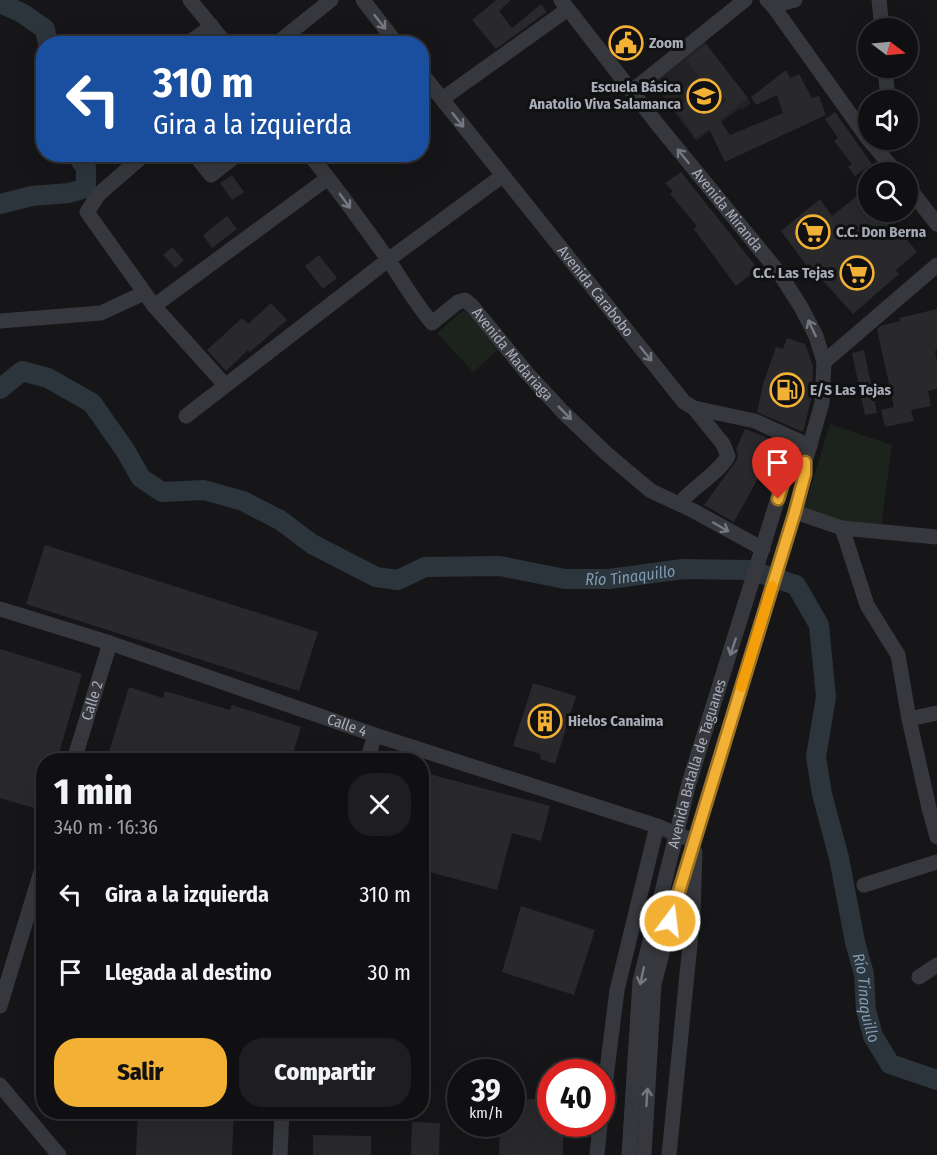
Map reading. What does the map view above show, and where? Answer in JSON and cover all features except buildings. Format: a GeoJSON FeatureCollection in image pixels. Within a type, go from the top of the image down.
{"type":"FeatureCollection","features":[{"type":"Feature","properties":{"kind":"street"},"geometry":{"type":"LineString","coordinates":[[190,0],[220,36]]}},
{"type":"Feature","properties":{"kind":"street"},"geometry":{"type":"LineString","coordinates":[[286,36],[331,0]]}},
{"type":"Feature","properties":{"kind":"street"},"geometry":{"type":"LineString","coordinates":[[363,0],[392,36]]}},
{"type":"Feature","properties":{"kind":"street"},"geometry":{"type":"LineString","coordinates":[[633,90],[745,0]]}},
{"type":"Feature","properties":{"kind":"street"},"geometry":{"type":"LineString","coordinates":[[795,0],[770,3],[858,124]]}},
{"type":"Feature","properties":{"kind":"street"},"geometry":{"type":"LineString","coordinates":[[879,0],[881,18]]}},
{"type":"Feature","properties":{"kind":"street"},"geometry":{"type":"LineString","coordinates":[[442,99],[565,5]]}},
{"type":"Feature","properties":{"kind":"street","name":"Avenida Miranda"},"geometry":{"type":"LineString","coordinates":[[565,5],[658,125],[780,274],[801,306],[816,336],[824,362],[822,403],[810,446]]}},
{"type":"Feature","properties":{"kind":"street"},"geometry":{"type":"LineString","coordinates":[[198,36],[212,26]]}},
{"type":"Feature","properties":{"kind":"street","name":"Avenida Carabobo"},"geometry":{"type":"LineString","coordinates":[[429,83],[684,402],[694,408],[723,444],[728,456],[722,466],[690,490],[679,504]]}},
{"type":"Feature","properties":{"kind":"street"},"geometry":{"type":"LineString","coordinates":[[878,150],[889,162]]}},
{"type":"Feature","properties":{"kind":"street"},"geometry":{"type":"LineString","coordinates":[[136,162],[99,194],[87,212],[154,306],[225,385]]}},
{"type":"Feature","properties":{"kind":"street"},"geometry":{"type":"LineString","coordinates":[[200,162],[211,175],[228,162]]}},
{"type":"Feature","properties":{"kind":"street","name":"Avenida Madariaga"},"geometry":{"type":"LineString","coordinates":[[315,162],[388,260],[418,307],[432,323],[458,302],[465,300],[527,373],[607,454],[651,491],[679,504],[761,553]]}},
{"type":"Feature","properties":{"kind":"street"},"geometry":{"type":"LineString","coordinates":[[186,416],[388,260],[502,176]]}},
{"type":"Feature","properties":{"kind":"street"},"geometry":{"type":"LineString","coordinates":[[154,306],[328,178]]}},
{"type":"Feature","properties":{"kind":"street"},"geometry":{"type":"LineString","coordinates":[[918,200],[937,224]]}},
{"type":"Feature","properties":{"kind":"street"},"geometry":{"type":"LineString","coordinates":[[824,362],[937,265]]}},
{"type":"Feature","properties":{"kind":"street"},"geometry":{"type":"LineString","coordinates":[[0,321],[101,313],[144,293]]}},
{"type":"Feature","properties":{"kind":"street"},"geometry":{"type":"LineString","coordinates":[[694,408],[755,421],[810,446]]}},
{"type":"Feature","properties":{"kind":"street","name":"Avenida Batalla de Taguanes"},"geometry":{"type":"LineString","coordinates":[[644,1155],[654,984],[693,841],[795,512],[810,446]]}},
{"type":"Feature","properties":{"kind":"street","name":"Avenida Batalla de Taguanes"},"geometry":{"type":"LineString","coordinates":[[629,1155],[640,981],[676,834],[689,783],[788,470],[792,465],[805,462]]}},
{"type":"Feature","properties":{"kind":"street"},"geometry":{"type":"LineString","coordinates":[[795,512],[842,528],[937,537]]}},
{"type":"Feature","properties":{"kind":"street"},"geometry":{"type":"LineString","coordinates":[[842,528],[867,605],[898,655],[909,719],[933,807],[937,837]]}},
{"type":"Feature","properties":{"kind":"street","name":"Calle 4"},"geometry":{"type":"LineString","coordinates":[[0,609],[110,643],[375,735],[657,826],[693,841]]}},
{"type":"Feature","properties":{"kind":"street","name":"Calle 2"},"geometry":{"type":"LineString","coordinates":[[76,753],[110,643]]}},
{"type":"Feature","properties":{"kind":"street"},"geometry":{"type":"LineString","coordinates":[[909,719],[937,713]]}},
{"type":"Feature","properties":{"kind":"street"},"geometry":{"type":"LineString","coordinates":[[369,753],[375,735]]}},
{"type":"Feature","properties":{"kind":"street"},"geometry":{"type":"LineString","coordinates":[[608,1059],[617,990],[657,826]]}},
{"type":"Feature","properties":{"kind":"street"},"geometry":{"type":"LineString","coordinates":[[669,1155],[693,903],[695,850],[693,841]]}},
{"type":"Feature","properties":{"kind":"street"},"geometry":{"type":"LineString","coordinates":[[864,885],[937,862]]}},
{"type":"Feature","properties":{"kind":"street"},"geometry":{"type":"LineString","coordinates":[[0,1006],[36,888]]}},
{"type":"Feature","properties":{"kind":"street"},"geometry":{"type":"LineString","coordinates":[[919,977],[937,965]]}},
{"type":"Feature","properties":{"kind":"street"},"geometry":{"type":"LineString","coordinates":[[0,1085],[59,1155]]}},
{"type":"Feature","properties":{"kind":"street"},"geometry":{"type":"LineString","coordinates":[[280,1155],[282,1119]]}},
{"type":"Feature","properties":{"kind":"street"},"geometry":{"type":"LineString","coordinates":[[597,1155],[599,1137]]}},
{"type":"Feature","properties":{"kind":"shaded area","name":"Escuela Básica Anatolio Viva Salamanca"},"geometry":{"type":"Polygon","coordinates":[[[704,41],[751,103],[742,110],[739,109],[696,141],[655,86],[654,80],[704,41]]]}},
{"type":"Feature","properties":{"kind":"shaded area"},"geometry":{"type":"Polygon","coordinates":[[[464,310],[499,349],[473,372],[437,333],[464,310]]]}},
{"type":"Feature","properties":{"kind":"shaded area"},"geometry":{"type":"Polygon","coordinates":[[[830,424],[892,445],[881,526],[840,522],[804,509],[830,424]]]}},
{"type":"Feature","properties":{"kind":"waterway","name":"Río Tinaquillo"},"geometry":{"type":"LineString","coordinates":[[0,3],[22,13],[45,29],[46,36]]}},
{"type":"Feature","properties":{"kind":"waterway","name":"Río Tinaquillo"},"geometry":{"type":"LineString","coordinates":[[0,204],[32,196],[69,193],[86,188],[86,168],[82,162]]}},
{"type":"Feature","properties":{"kind":"waterway","name":"Río Tinaquillo"},"geometry":{"type":"LineString","coordinates":[[0,389],[22,371],[48,378],[92,403],[125,450],[141,478],[162,492],[204,490],[243,501],[280,520],[312,544],[376,577],[398,580],[425,567],[500,566],[565,579],[609,579],[683,569],[750,570],[796,585],[819,625],[826,697],[816,757],[822,794],[839,858],[855,942],[864,974],[866,1010],[873,1036],[890,1064],[937,1080]]}},
{"type":"Feature","properties":{"kind":"slow traffic"},"geometry":{"type":"LineString","coordinates":[[741,687],[772,586]]}},
{"type":"Feature","properties":{"kind":"place","name":"Zoom"},"geometry":{"type":"Point","coordinates":[626,43]}},
{"type":"Feature","properties":{"kind":"place","name":"Escuela Básica Anatolio Viva Salamanca"},"geometry":{"type":"Point","coordinates":[704,96]}},
{"type":"Feature","properties":{"kind":"place","name":"C.C. Don Berna"},"geometry":{"type":"Point","coordinates":[813,232]}},
{"type":"Feature","properties":{"kind":"place","name":"C.C. Las Tejas"},"geometry":{"type":"Point","coordinates":[857,273]}},
{"type":"Feature","properties":{"kind":"place","name":"E/S Las Tejas"},"geometry":{"type":"Point","coordinates":[787,390]}},
{"type":"Feature","properties":{"kind":"place","name":"Hielos Canaima"},"geometry":{"type":"Point","coordinates":[545,721]}},
{"type":"Feature","properties":{"kind":"route"},"geometry":{"type":"LineString","coordinates":[[670,921],[795,512],[805,474],[805,462],[792,465],[788,470],[778,499]]}}]}
